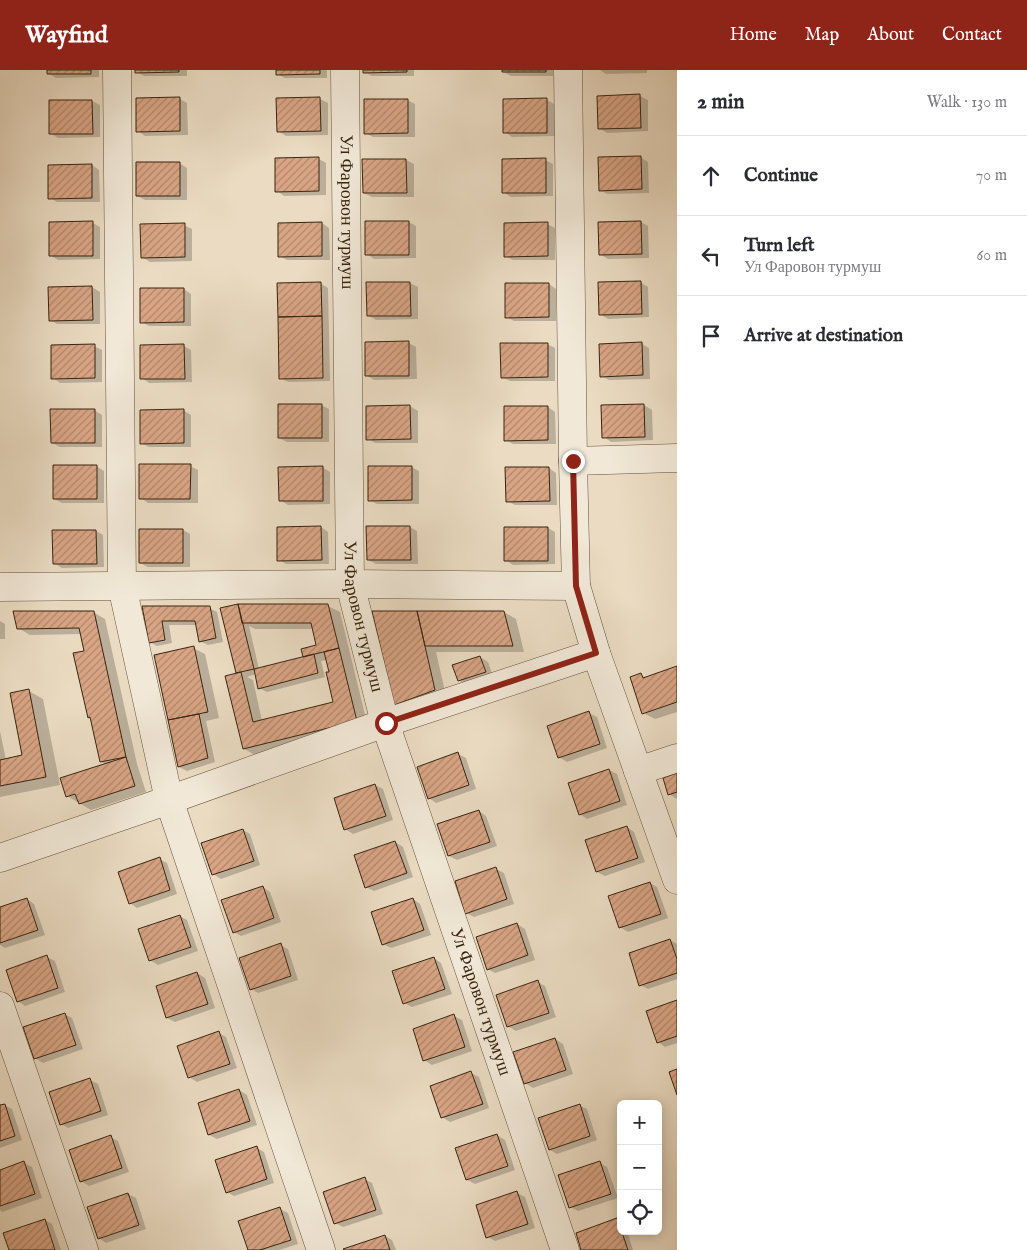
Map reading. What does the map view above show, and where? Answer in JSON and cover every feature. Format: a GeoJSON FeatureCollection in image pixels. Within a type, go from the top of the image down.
{"type":"FeatureCollection","features":[{"type":"Feature","properties":{"kind":"street"},"geometry":{"type":"LineString","coordinates":[[117,70],[122,586],[169,800],[321,1250]]}},
{"type":"Feature","properties":{"kind":"street","name":"Ул Фаровон турмуш"},"geometry":{"type":"LineString","coordinates":[[345,70],[350,584],[386,723],[565,1250]]}},
{"type":"Feature","properties":{"kind":"street"},"geometry":{"type":"LineString","coordinates":[[568,70],[576,586],[596,653],[677,880]]}},
{"type":"Feature","properties":{"kind":"street"},"geometry":{"type":"LineString","coordinates":[[573,461],[677,458]]}},
{"type":"Feature","properties":{"kind":"street"},"geometry":{"type":"LineString","coordinates":[[0,587],[350,584],[576,586]]}},
{"type":"Feature","properties":{"kind":"street"},"geometry":{"type":"LineString","coordinates":[[0,858],[386,723],[596,653]]}},
{"type":"Feature","properties":{"kind":"street"},"geometry":{"type":"LineString","coordinates":[[638,771],[677,758]]}},
{"type":"Feature","properties":{"kind":"street"},"geometry":{"type":"LineString","coordinates":[[0,1006],[84,1250]]}},
{"type":"Feature","properties":{"kind":"building"},"geometry":{"type":"Polygon","coordinates":[[[47,70],[91,70],[91,74],[47,74],[47,70]]]}},
{"type":"Feature","properties":{"kind":"building"},"geometry":{"type":"Polygon","coordinates":[[[135,70],[179,70],[179,72],[135,73],[135,70]]]}},
{"type":"Feature","properties":{"kind":"building"},"geometry":{"type":"Polygon","coordinates":[[[276,70],[320,70],[320,74],[276,75],[276,70]]]}},
{"type":"Feature","properties":{"kind":"building"},"geometry":{"type":"Polygon","coordinates":[[[363,70],[407,70],[407,72],[363,73],[363,70]]]}},
{"type":"Feature","properties":{"kind":"building"},"geometry":{"type":"Polygon","coordinates":[[[502,70],[546,70],[546,72],[502,72],[502,70]]]}},
{"type":"Feature","properties":{"kind":"building"},"geometry":{"type":"Polygon","coordinates":[[[640,94],[641,128],[598,129],[597,96],[640,94]]]}},
{"type":"Feature","properties":{"kind":"building"},"geometry":{"type":"Polygon","coordinates":[[[180,97],[180,131],[136,132],[136,98],[180,97]]]}},
{"type":"Feature","properties":{"kind":"building"},"geometry":{"type":"Polygon","coordinates":[[[320,97],[321,131],[277,132],[276,98],[320,97]]]}},
{"type":"Feature","properties":{"kind":"building"},"geometry":{"type":"Polygon","coordinates":[[[547,98],[547,133],[503,133],[503,99],[547,98]]]}},
{"type":"Feature","properties":{"kind":"building"},"geometry":{"type":"Polygon","coordinates":[[[364,99],[408,99],[408,133],[364,134],[364,99]]]}},
{"type":"Feature","properties":{"kind":"building"},"geometry":{"type":"Polygon","coordinates":[[[49,100],[92,100],[93,134],[49,134],[49,100]]]}},
{"type":"Feature","properties":{"kind":"building"},"geometry":{"type":"Polygon","coordinates":[[[641,156],[642,189],[599,191],[598,157],[641,156]]]}},
{"type":"Feature","properties":{"kind":"building"},"geometry":{"type":"Polygon","coordinates":[[[319,157],[319,191],[275,192],[275,158],[319,157]]]}},
{"type":"Feature","properties":{"kind":"building"},"geometry":{"type":"Polygon","coordinates":[[[546,158],[546,193],[502,193],[502,159],[546,158]]]}},
{"type":"Feature","properties":{"kind":"building"},"geometry":{"type":"Polygon","coordinates":[[[362,159],[406,159],[407,193],[363,193],[362,159]]]}},
{"type":"Feature","properties":{"kind":"building"},"geometry":{"type":"Polygon","coordinates":[[[136,162],[180,162],[180,196],[136,196],[136,162]]]}},
{"type":"Feature","properties":{"kind":"building"},"geometry":{"type":"Polygon","coordinates":[[[92,164],[92,198],[48,199],[48,165],[92,164]]]}},
{"type":"Feature","properties":{"kind":"building"},"geometry":{"type":"Polygon","coordinates":[[[93,221],[93,256],[49,256],[49,222],[93,221]]]}},
{"type":"Feature","properties":{"kind":"building"},"geometry":{"type":"Polygon","coordinates":[[[365,221],[409,221],[409,255],[365,255],[365,221]]]}},
{"type":"Feature","properties":{"kind":"building"},"geometry":{"type":"Polygon","coordinates":[[[641,221],[642,254],[599,255],[598,222],[641,221]]]}},
{"type":"Feature","properties":{"kind":"building"},"geometry":{"type":"Polygon","coordinates":[[[322,222],[322,256],[278,257],[278,223],[322,222]]]}},
{"type":"Feature","properties":{"kind":"building"},"geometry":{"type":"Polygon","coordinates":[[[548,222],[548,256],[504,257],[504,223],[548,222]]]}},
{"type":"Feature","properties":{"kind":"building"},"geometry":{"type":"Polygon","coordinates":[[[185,223],[185,257],[141,258],[140,224],[185,223]]]}},
{"type":"Feature","properties":{"kind":"building"},"geometry":{"type":"Polygon","coordinates":[[[641,281],[642,314],[599,315],[598,282],[641,281]]]}},
{"type":"Feature","properties":{"kind":"building"},"geometry":{"type":"Polygon","coordinates":[[[321,282],[322,316],[278,317],[277,283],[321,282]]]}},
{"type":"Feature","properties":{"kind":"building"},"geometry":{"type":"Polygon","coordinates":[[[366,282],[410,282],[411,316],[367,316],[366,282]]]}},
{"type":"Feature","properties":{"kind":"building"},"geometry":{"type":"Polygon","coordinates":[[[505,283],[549,283],[549,317],[505,318],[505,283]]]}},
{"type":"Feature","properties":{"kind":"building"},"geometry":{"type":"Polygon","coordinates":[[[92,286],[93,320],[49,321],[48,287],[92,286]]]}},
{"type":"Feature","properties":{"kind":"building"},"geometry":{"type":"Polygon","coordinates":[[[140,288],[184,288],[184,322],[140,323],[140,288]]]}},
{"type":"Feature","properties":{"kind":"building"},"geometry":{"type":"Polygon","coordinates":[[[322,316],[323,378],[279,379],[278,317],[322,316]]]}},
{"type":"Feature","properties":{"kind":"building"},"geometry":{"type":"Polygon","coordinates":[[[409,341],[409,376],[365,376],[365,342],[409,341]]]}},
{"type":"Feature","properties":{"kind":"building"},"geometry":{"type":"Polygon","coordinates":[[[642,342],[643,375],[600,377],[599,344],[642,342]]]}},
{"type":"Feature","properties":{"kind":"building"},"geometry":{"type":"Polygon","coordinates":[[[500,343],[548,343],[548,377],[501,378],[500,343]]]}},
{"type":"Feature","properties":{"kind":"building"},"geometry":{"type":"Polygon","coordinates":[[[95,344],[95,378],[51,379],[51,345],[95,344]]]}},
{"type":"Feature","properties":{"kind":"building"},"geometry":{"type":"Polygon","coordinates":[[[184,344],[185,379],[140,379],[140,345],[184,344]]]}},
{"type":"Feature","properties":{"kind":"building"},"geometry":{"type":"Polygon","coordinates":[[[278,404],[322,404],[322,438],[278,438],[278,404]]]}},
{"type":"Feature","properties":{"kind":"building"},"geometry":{"type":"Polygon","coordinates":[[[644,404],[645,437],[602,438],[601,405],[644,404]]]}},
{"type":"Feature","properties":{"kind":"building"},"geometry":{"type":"Polygon","coordinates":[[[410,405],[411,439],[366,440],[366,406],[410,405]]]}},
{"type":"Feature","properties":{"kind":"building"},"geometry":{"type":"Polygon","coordinates":[[[504,406],[548,406],[548,440],[504,441],[504,406]]]}},
{"type":"Feature","properties":{"kind":"building"},"geometry":{"type":"Polygon","coordinates":[[[50,409],[95,409],[95,443],[51,443],[50,409]]]}},
{"type":"Feature","properties":{"kind":"building"},"geometry":{"type":"Polygon","coordinates":[[[184,409],[184,443],[140,444],[140,410],[184,409]]]}},
{"type":"Feature","properties":{"kind":"building"},"geometry":{"type":"Polygon","coordinates":[[[139,464],[191,464],[190,499],[139,499],[139,464]]]}},
{"type":"Feature","properties":{"kind":"building"},"geometry":{"type":"Polygon","coordinates":[[[53,465],[97,465],[97,499],[53,499],[53,465]]]}},
{"type":"Feature","properties":{"kind":"building"},"geometry":{"type":"Polygon","coordinates":[[[323,466],[323,501],[279,501],[278,467],[323,466]]]}},
{"type":"Feature","properties":{"kind":"building"},"geometry":{"type":"Polygon","coordinates":[[[368,466],[412,466],[412,500],[368,501],[368,466]]]}},
{"type":"Feature","properties":{"kind":"building"},"geometry":{"type":"Polygon","coordinates":[[[505,467],[549,467],[550,501],[506,502],[505,467]]]}},
{"type":"Feature","properties":{"kind":"building"},"geometry":{"type":"Polygon","coordinates":[[[321,526],[322,560],[277,561],[277,527],[321,526]]]}},
{"type":"Feature","properties":{"kind":"building"},"geometry":{"type":"Polygon","coordinates":[[[366,526],[410,526],[411,560],[367,560],[366,526]]]}},
{"type":"Feature","properties":{"kind":"building"},"geometry":{"type":"Polygon","coordinates":[[[504,527],[548,527],[548,561],[504,561],[504,527]]]}},
{"type":"Feature","properties":{"kind":"building"},"geometry":{"type":"Polygon","coordinates":[[[139,529],[183,529],[183,563],[139,563],[139,529]]]}},
{"type":"Feature","properties":{"kind":"building"},"geometry":{"type":"Polygon","coordinates":[[[52,530],[96,530],[97,564],[53,564],[52,530]]]}},
{"type":"Feature","properties":{"kind":"building"},"geometry":{"type":"Polygon","coordinates":[[[238,604],[328,604],[339,648],[303,657],[301,649],[316,645],[311,623],[242,623],[238,604]]]}},
{"type":"Feature","properties":{"kind":"building"},"geometry":{"type":"Polygon","coordinates":[[[238,604],[254,669],[236,673],[220,608],[238,604]]]}},
{"type":"Feature","properties":{"kind":"building"},"geometry":{"type":"Polygon","coordinates":[[[142,606],[210,606],[216,638],[199,642],[195,621],[162,621],[165,640],[149,643],[142,606]]]}},
{"type":"Feature","properties":{"kind":"building"},"geometry":{"type":"Polygon","coordinates":[[[13,611],[94,611],[126,757],[100,762],[73,653],[84,651],[79,628],[17,629],[13,611]]]}},
{"type":"Feature","properties":{"kind":"building"},"geometry":{"type":"Polygon","coordinates":[[[372,611],[417,611],[435,690],[394,705],[372,611]]]}},
{"type":"Feature","properties":{"kind":"building"},"geometry":{"type":"Polygon","coordinates":[[[417,611],[504,611],[513,646],[425,646],[417,611]]]}},
{"type":"Feature","properties":{"kind":"building"},"geometry":{"type":"Polygon","coordinates":[[[194,646],[208,712],[168,720],[154,655],[194,646]]]}},
{"type":"Feature","properties":{"kind":"building"},"geometry":{"type":"Polygon","coordinates":[[[339,648],[357,721],[243,749],[225,676],[241,672],[253,722],[333,702],[326,672],[329,672],[324,652],[339,648]]]}},
{"type":"Feature","properties":{"kind":"building"},"geometry":{"type":"Polygon","coordinates":[[[314,654],[318,673],[258,689],[254,669],[314,654]]]}},
{"type":"Feature","properties":{"kind":"building"},"geometry":{"type":"Polygon","coordinates":[[[480,656],[486,672],[458,681],[452,665],[480,656]]]}},
{"type":"Feature","properties":{"kind":"building"},"geometry":{"type":"Polygon","coordinates":[[[677,666],[677,702],[642,714],[630,677],[641,673],[643,678],[677,666]]]}},
{"type":"Feature","properties":{"kind":"building"},"geometry":{"type":"Polygon","coordinates":[[[29,689],[46,777],[0,786],[0,760],[22,755],[10,693],[29,689]]]}},
{"type":"Feature","properties":{"kind":"building"},"geometry":{"type":"Polygon","coordinates":[[[589,711],[600,744],[558,758],[547,726],[589,711]]]}},
{"type":"Feature","properties":{"kind":"building"},"geometry":{"type":"Polygon","coordinates":[[[199,714],[208,758],[178,767],[168,720],[199,714]]]}},
{"type":"Feature","properties":{"kind":"building"},"geometry":{"type":"Polygon","coordinates":[[[458,752],[469,785],[428,799],[417,767],[458,752]]]}},
{"type":"Feature","properties":{"kind":"building"},"geometry":{"type":"Polygon","coordinates":[[[126,757],[135,786],[79,804],[75,794],[66,797],[60,778],[126,757]]]}},
{"type":"Feature","properties":{"kind":"building"},"geometry":{"type":"Polygon","coordinates":[[[609,769],[620,801],[579,815],[568,783],[609,769]]]}},
{"type":"Feature","properties":{"kind":"building"},"geometry":{"type":"Polygon","coordinates":[[[677,773],[677,792],[668,795],[663,778],[677,773]]]}},
{"type":"Feature","properties":{"kind":"building"},"geometry":{"type":"Polygon","coordinates":[[[375,784],[386,816],[344,830],[334,798],[375,784]]]}},
{"type":"Feature","properties":{"kind":"building"},"geometry":{"type":"Polygon","coordinates":[[[479,810],[490,842],[448,856],[437,824],[479,810]]]}},
{"type":"Feature","properties":{"kind":"building"},"geometry":{"type":"Polygon","coordinates":[[[627,826],[638,858],[596,872],[585,840],[627,826]]]}},
{"type":"Feature","properties":{"kind":"building"},"geometry":{"type":"Polygon","coordinates":[[[243,829],[254,861],[212,875],[201,843],[243,829]]]}},
{"type":"Feature","properties":{"kind":"building"},"geometry":{"type":"Polygon","coordinates":[[[395,841],[407,873],[365,888],[354,855],[395,841]]]}},
{"type":"Feature","properties":{"kind":"building"},"geometry":{"type":"Polygon","coordinates":[[[160,857],[170,890],[129,904],[118,872],[160,857]]]}},
{"type":"Feature","properties":{"kind":"building"},"geometry":{"type":"Polygon","coordinates":[[[496,867],[507,899],[465,914],[455,881],[496,867]]]}},
{"type":"Feature","properties":{"kind":"building"},"geometry":{"type":"Polygon","coordinates":[[[650,882],[661,914],[619,928],[608,896],[650,882]]]}},
{"type":"Feature","properties":{"kind":"building"},"geometry":{"type":"Polygon","coordinates":[[[263,886],[274,918],[233,933],[221,900],[263,886]]]}},
{"type":"Feature","properties":{"kind":"building"},"geometry":{"type":"Polygon","coordinates":[[[27,898],[38,930],[0,943],[0,907],[27,898]]]}},
{"type":"Feature","properties":{"kind":"building"},"geometry":{"type":"Polygon","coordinates":[[[413,898],[424,930],[382,945],[371,912],[413,898]]]}},
{"type":"Feature","properties":{"kind":"building"},"geometry":{"type":"Polygon","coordinates":[[[180,915],[191,947],[149,961],[138,929],[180,915]]]}},
{"type":"Feature","properties":{"kind":"building"},"geometry":{"type":"Polygon","coordinates":[[[517,923],[528,955],[487,970],[476,937],[517,923]]]}},
{"type":"Feature","properties":{"kind":"building"},"geometry":{"type":"Polygon","coordinates":[[[670,939],[677,959],[677,973],[639,986],[629,953],[670,939]]]}},
{"type":"Feature","properties":{"kind":"building"},"geometry":{"type":"Polygon","coordinates":[[[281,943],[291,976],[250,990],[239,958],[281,943]]]}},
{"type":"Feature","properties":{"kind":"building"},"geometry":{"type":"Polygon","coordinates":[[[47,955],[58,988],[17,1002],[6,970],[47,955]]]}},
{"type":"Feature","properties":{"kind":"building"},"geometry":{"type":"Polygon","coordinates":[[[434,957],[445,989],[403,1004],[392,971],[434,957]]]}},
{"type":"Feature","properties":{"kind":"building"},"geometry":{"type":"Polygon","coordinates":[[[197,972],[208,1004],[166,1018],[156,986],[197,972]]]}},
{"type":"Feature","properties":{"kind":"building"},"geometry":{"type":"Polygon","coordinates":[[[538,980],[549,1013],[507,1027],[496,995],[538,980]]]}},
{"type":"Feature","properties":{"kind":"building"},"geometry":{"type":"Polygon","coordinates":[[[677,1000],[677,1036],[657,1043],[646,1011],[677,1000]]]}},
{"type":"Feature","properties":{"kind":"building"},"geometry":{"type":"Polygon","coordinates":[[[65,1013],[76,1045],[34,1059],[23,1027],[65,1013]]]}},
{"type":"Feature","properties":{"kind":"building"},"geometry":{"type":"Polygon","coordinates":[[[454,1014],[465,1047],[423,1061],[413,1029],[454,1014]]]}},
{"type":"Feature","properties":{"kind":"building"},"geometry":{"type":"Polygon","coordinates":[[[219,1031],[230,1064],[188,1078],[177,1046],[219,1031]]]}},
{"type":"Feature","properties":{"kind":"building"},"geometry":{"type":"Polygon","coordinates":[[[555,1038],[566,1070],[524,1084],[513,1052],[555,1038]]]}},
{"type":"Feature","properties":{"kind":"building"},"geometry":{"type":"Polygon","coordinates":[[[677,1069],[677,1095],[669,1072],[677,1069]]]}},
{"type":"Feature","properties":{"kind":"building"},"geometry":{"type":"Polygon","coordinates":[[[471,1071],[483,1104],[441,1118],[430,1086],[471,1071]]]}},
{"type":"Feature","properties":{"kind":"building"},"geometry":{"type":"Polygon","coordinates":[[[90,1078],[101,1111],[60,1125],[49,1092],[90,1078]]]}},
{"type":"Feature","properties":{"kind":"building"},"geometry":{"type":"Polygon","coordinates":[[[239,1089],[250,1121],[208,1135],[198,1103],[239,1089]]]}},
{"type":"Feature","properties":{"kind":"building"},"geometry":{"type":"Polygon","coordinates":[[[5,1104],[15,1136],[0,1141],[0,1105],[5,1104]]]}},
{"type":"Feature","properties":{"kind":"building"},"geometry":{"type":"Polygon","coordinates":[[[580,1104],[590,1136],[549,1150],[538,1118],[580,1104]]]}},
{"type":"Feature","properties":{"kind":"building"},"geometry":{"type":"Polygon","coordinates":[[[497,1134],[508,1166],[466,1180],[455,1148],[497,1134]]]}},
{"type":"Feature","properties":{"kind":"building"},"geometry":{"type":"Polygon","coordinates":[[[111,1135],[122,1168],[80,1182],[69,1150],[111,1135]]]}},
{"type":"Feature","properties":{"kind":"building"},"geometry":{"type":"Polygon","coordinates":[[[257,1146],[267,1179],[226,1193],[215,1160],[257,1146]]]}},
{"type":"Feature","properties":{"kind":"building"},"geometry":{"type":"Polygon","coordinates":[[[24,1161],[35,1194],[0,1206],[0,1170],[24,1161]]]}},
{"type":"Feature","properties":{"kind":"building"},"geometry":{"type":"Polygon","coordinates":[[[600,1161],[611,1194],[569,1208],[558,1175],[600,1161]]]}},
{"type":"Feature","properties":{"kind":"building"},"geometry":{"type":"Polygon","coordinates":[[[365,1177],[376,1210],[334,1224],[323,1192],[365,1177]]]}},
{"type":"Feature","properties":{"kind":"building"},"geometry":{"type":"Polygon","coordinates":[[[517,1191],[528,1224],[486,1238],[476,1205],[517,1191]]]}},
{"type":"Feature","properties":{"kind":"building"},"geometry":{"type":"Polygon","coordinates":[[[128,1193],[139,1225],[98,1239],[87,1207],[128,1193]]]}},
{"type":"Feature","properties":{"kind":"building"},"geometry":{"type":"Polygon","coordinates":[[[280,1207],[291,1240],[260,1250],[248,1250],[238,1221],[280,1207]]]}},
{"type":"Feature","properties":{"kind":"building"},"geometry":{"type":"Polygon","coordinates":[[[617,1218],[617,1235],[623,1235],[628,1250],[581,1250],[576,1233],[617,1218]]]}},
{"type":"Feature","properties":{"kind":"building"},"geometry":{"type":"Polygon","coordinates":[[[45,1219],[55,1250],[9,1250],[3,1233],[45,1219]]]}},
{"type":"Feature","properties":{"kind":"building"},"geometry":{"type":"Polygon","coordinates":[[[385,1235],[390,1250],[343,1249],[385,1235]]]}},
{"type":"Feature","properties":{"kind":"route"},"geometry":{"type":"LineString","coordinates":[[386,723],[596,653],[576,586],[573,461]]}}]}
